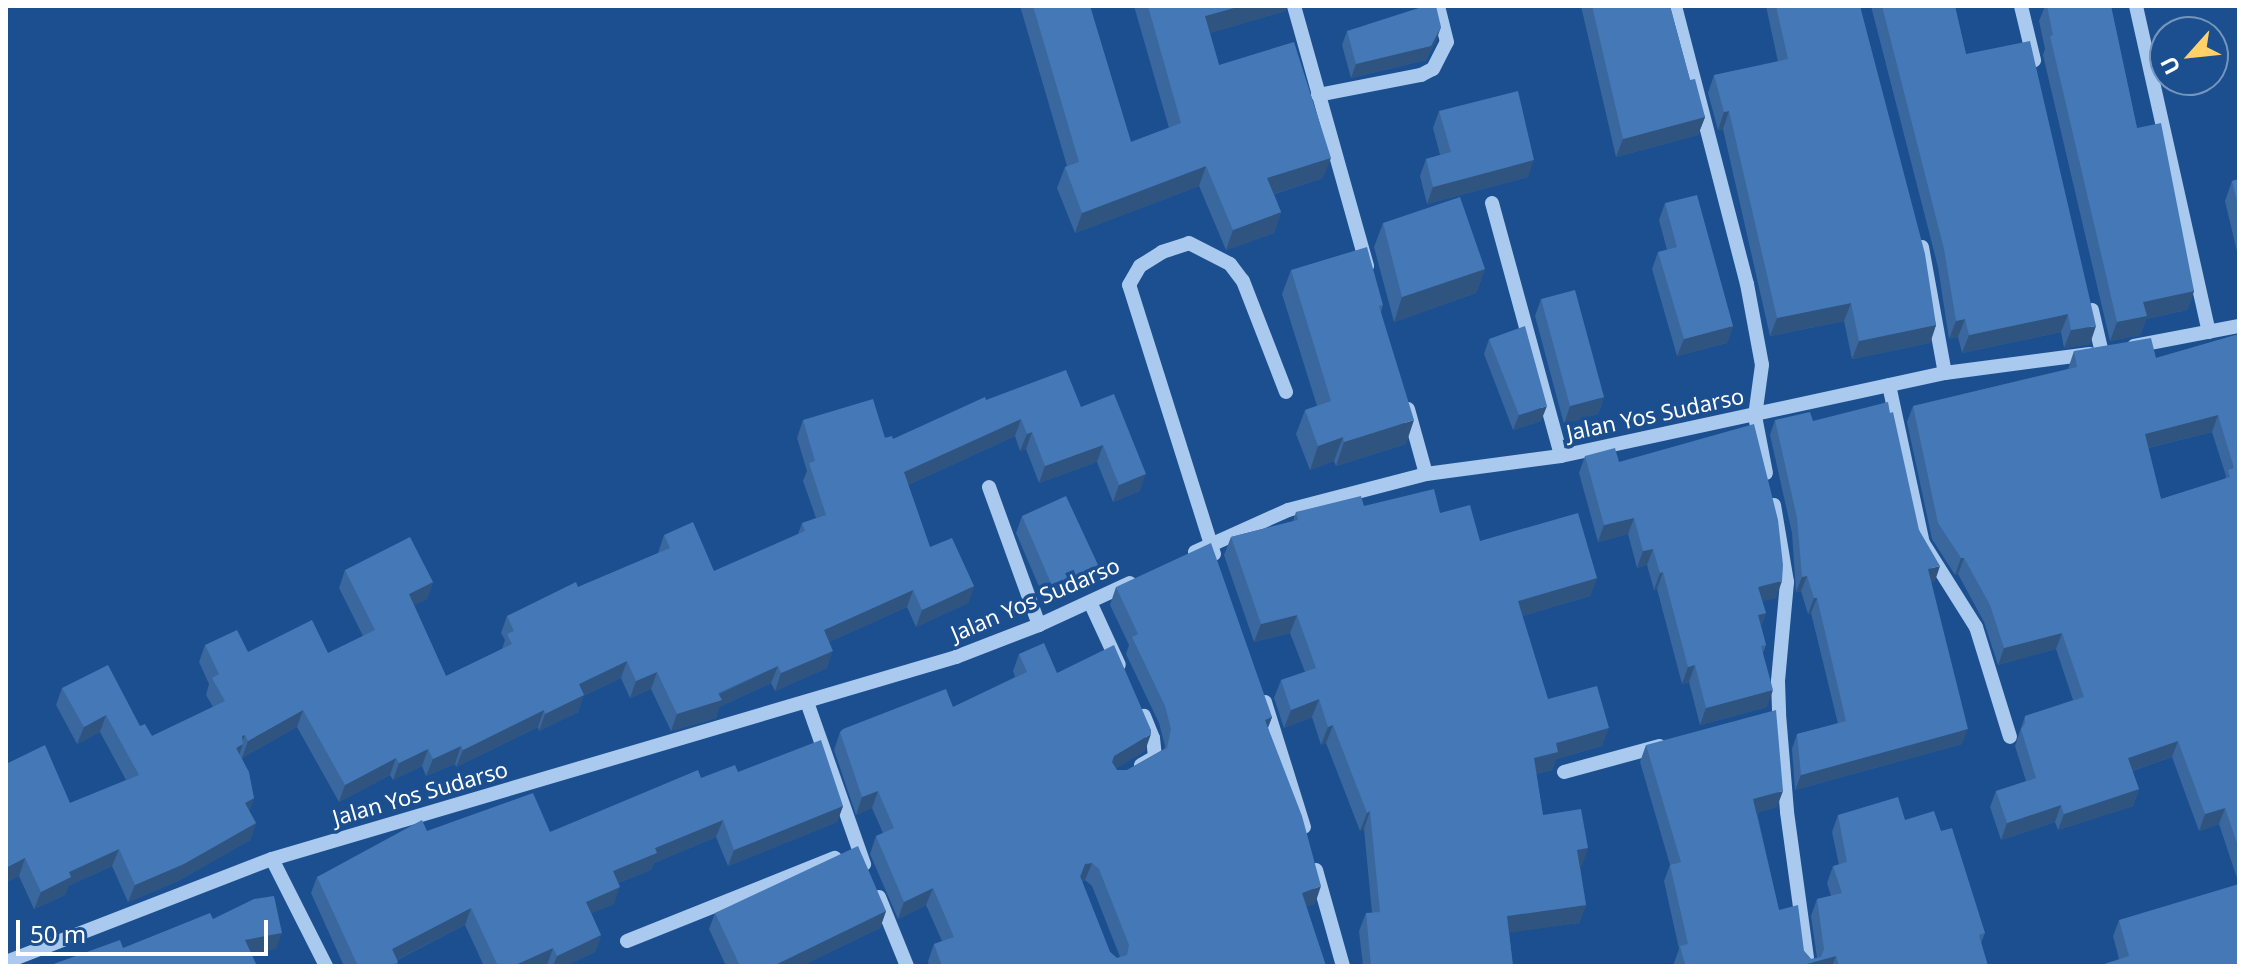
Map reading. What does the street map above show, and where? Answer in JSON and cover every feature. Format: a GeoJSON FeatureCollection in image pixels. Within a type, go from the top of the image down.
{"type":"FeatureCollection","features":[{"type":"Feature","properties":{"kind":"street"},"geometry":{"type":"LineString","coordinates":[[1294,6],[1370,277]]}},
{"type":"Feature","properties":{"kind":"street"},"geometry":{"type":"LineString","coordinates":[[1318,95],[1421,75],[1433,69],[1447,42],[1438,6]]}},
{"type":"Feature","properties":{"kind":"street"},"geometry":{"type":"LineString","coordinates":[[1675,6],[1755,325],[1762,365],[1755,416],[1782,535],[1787,582],[1778,681],[1779,714],[1787,812],[1808,966]]}},
{"type":"Feature","properties":{"kind":"street"},"geometry":{"type":"LineString","coordinates":[[2021,6],[2039,81]]}},
{"type":"Feature","properties":{"kind":"street"},"geometry":{"type":"LineString","coordinates":[[2136,6],[2209,332]]}},
{"type":"Feature","properties":{"kind":"street"},"geometry":{"type":"LineString","coordinates":[[1492,203],[1561,456]]}},
{"type":"Feature","properties":{"kind":"street"},"geometry":{"type":"LineString","coordinates":[[1916,226],[1928,270],[1945,373]]}},
{"type":"Feature","properties":{"kind":"street"},"geometry":{"type":"LineString","coordinates":[[1220,573],[1129,285],[1140,266],[1162,252],[1189,243],[1230,264],[1243,281],[1286,392]]}},
{"type":"Feature","properties":{"kind":"street"},"geometry":{"type":"LineString","coordinates":[[2088,292],[2102,353]]}},
{"type":"Feature","properties":{"kind":"street","name":"Jalan Yos Sudarso"},"geometry":{"type":"LineString","coordinates":[[1184,557],[1288,510],[1426,474],[1561,456],[1945,373],[2102,353],[2239,326]]}},
{"type":"Feature","properties":{"kind":"street"},"geometry":{"type":"LineString","coordinates":[[1889,385],[1923,543],[1976,627],[2010,737]]}},
{"type":"Feature","properties":{"kind":"street"},"geometry":{"type":"LineString","coordinates":[[1405,399],[1426,474]]}},
{"type":"Feature","properties":{"kind":"street"},"geometry":{"type":"LineString","coordinates":[[989,487],[1039,625]]}},
{"type":"Feature","properties":{"kind":"street","name":"Jalan Yos Sudarso"},"geometry":{"type":"LineString","coordinates":[[6,962],[272,859],[941,662],[1039,625],[1143,577]]}},
{"type":"Feature","properties":{"kind":"street"},"geometry":{"type":"LineString","coordinates":[[1090,602],[1153,738],[1155,757],[1129,771]]}},
{"type":"Feature","properties":{"kind":"street"},"geometry":{"type":"LineString","coordinates":[[1260,688],[1285,760],[1343,966]]}},
{"type":"Feature","properties":{"kind":"street"},"geometry":{"type":"LineString","coordinates":[[807,702],[857,849],[907,966]]}},
{"type":"Feature","properties":{"kind":"street"},"geometry":{"type":"LineString","coordinates":[[1764,718],[1779,714]]}},
{"type":"Feature","properties":{"kind":"street"},"geometry":{"type":"LineString","coordinates":[[1564,772],[1672,743]]}},
{"type":"Feature","properties":{"kind":"street"},"geometry":{"type":"LineString","coordinates":[[627,941],[857,849]]}},
{"type":"Feature","properties":{"kind":"street"},"geometry":{"type":"LineString","coordinates":[[272,859],[326,966]]}},
{"type":"Feature","properties":{"kind":"building"},"geometry":{"type":"Polygon","coordinates":[[[1033,6],[1090,6],[1131,142],[1181,123],[1148,6],[1241,6],[1205,16],[1219,65],[1294,42],[1331,158],[1267,178],[1281,212],[1233,230],[1206,166],[1082,213],[1065,167],[1079,162],[1033,6]]]}},
{"type":"Feature","properties":{"kind":"building"},"geometry":{"type":"Polygon","coordinates":[[[1425,6],[1436,6],[1441,27],[1431,46],[1356,64],[1347,31],[1425,6]]]}},
{"type":"Feature","properties":{"kind":"building"},"geometry":{"type":"Polygon","coordinates":[[[1592,6],[1670,6],[1690,80],[1695,79],[1705,117],[1623,139],[1592,6]]]}},
{"type":"Feature","properties":{"kind":"building"},"geometry":{"type":"Polygon","coordinates":[[[1776,6],[1860,6],[1925,254],[1936,325],[1859,341],[1851,303],[1777,318],[1729,111],[1724,112],[1714,75],[1788,59],[1776,6]]]}},
{"type":"Feature","properties":{"kind":"building"},"geometry":{"type":"Polygon","coordinates":[[[1882,6],[1955,6],[1966,54],[2030,41],[2096,326],[2071,330],[2068,314],[1969,335],[1965,319],[1956,321],[1944,249],[1882,6]]]}},
{"type":"Feature","properties":{"kind":"building"},"geometry":{"type":"Polygon","coordinates":[[[2047,6],[2111,6],[2137,128],[2161,123],[2194,291],[2143,302],[2147,316],[2117,322],[2050,36],[2053,35],[2047,6]]]}},
{"type":"Feature","properties":{"kind":"building"},"geometry":{"type":"Polygon","coordinates":[[[1518,91],[1534,160],[1433,187],[1426,159],[1451,152],[1439,111],[1518,91]]]}},
{"type":"Feature","properties":{"kind":"building"},"geometry":{"type":"Polygon","coordinates":[[[2239,179],[2239,210],[2232,181],[2239,179]]]}},
{"type":"Feature","properties":{"kind":"building"},"geometry":{"type":"Polygon","coordinates":[[[1697,195],[1733,326],[1684,339],[1658,252],[1677,247],[1665,203],[1697,195]]]}},
{"type":"Feature","properties":{"kind":"building"},"geometry":{"type":"Polygon","coordinates":[[[1460,197],[1485,269],[1402,297],[1383,223],[1460,197]]]}},
{"type":"Feature","properties":{"kind":"building"},"geometry":{"type":"Polygon","coordinates":[[[1367,247],[1383,305],[1379,306],[1414,420],[1344,442],[1343,437],[1318,446],[1305,410],[1331,401],[1291,270],[1367,247]]]}},
{"type":"Feature","properties":{"kind":"building"},"geometry":{"type":"Polygon","coordinates":[[[1575,290],[1604,397],[1570,406],[1541,299],[1575,290]]]}},
{"type":"Feature","properties":{"kind":"building"},"geometry":{"type":"Polygon","coordinates":[[[1525,326],[1547,406],[1519,415],[1489,339],[1525,326]]]}},
{"type":"Feature","properties":{"kind":"building"},"geometry":{"type":"Polygon","coordinates":[[[2239,334],[2239,849],[2225,808],[2205,814],[2178,741],[2128,758],[2139,789],[2064,814],[2061,805],[2007,823],[1996,791],[2036,778],[2021,729],[2025,716],[2084,697],[2062,633],[2004,648],[1990,605],[1964,558],[1961,558],[1938,523],[1913,406],[2077,367],[2074,351],[2151,338],[2156,358],[2239,334]],[[2218,415],[2145,434],[2161,499],[2230,477],[2228,470],[2234,468],[2218,415]]]}},
{"type":"Feature","properties":{"kind":"building"},"geometry":{"type":"Polygon","coordinates":[[[1066,370],[1081,407],[1114,394],[1146,474],[1119,485],[1103,445],[1045,466],[1032,432],[1027,434],[1021,419],[904,472],[930,547],[952,538],[974,586],[922,610],[913,590],[824,630],[833,651],[781,673],[778,666],[718,693],[722,700],[677,714],[657,672],[636,681],[627,661],[579,684],[584,695],[545,714],[544,710],[463,750],[461,746],[433,759],[428,749],[399,763],[396,758],[345,785],[303,710],[248,741],[245,735],[242,736],[243,744],[236,748],[249,772],[254,798],[245,803],[256,823],[184,864],[135,885],[119,849],[69,872],[71,877],[41,892],[25,858],[6,868],[6,764],[45,745],[70,803],[139,775],[106,715],[84,727],[62,688],[108,665],[140,726],[145,724],[152,736],[225,701],[212,678],[219,674],[205,645],[237,630],[248,652],[312,620],[328,653],[375,630],[345,570],[410,537],[433,582],[409,594],[446,676],[512,644],[507,634],[514,631],[507,616],[576,582],[578,587],[670,548],[664,535],[693,522],[714,571],[805,531],[802,523],[826,515],[809,463],[815,461],[803,420],[873,399],[885,438],[892,436],[893,439],[985,397],[986,400],[1066,370]]]}},
{"type":"Feature","properties":{"kind":"building"},"geometry":{"type":"Polygon","coordinates":[[[1888,402],[1890,413],[1893,412],[1919,530],[1940,566],[1928,569],[1968,729],[1801,775],[1797,734],[1846,721],[1817,598],[1814,598],[1807,576],[1802,577],[1797,518],[1775,420],[1810,412],[1813,421],[1888,402]]]}},
{"type":"Feature","properties":{"kind":"building"},"geometry":{"type":"Polygon","coordinates":[[[1754,424],[1778,520],[1783,565],[1782,581],[1758,587],[1766,613],[1758,615],[1766,645],[1761,646],[1773,690],[1706,708],[1695,665],[1688,667],[1663,572],[1660,573],[1653,549],[1643,551],[1634,518],[1604,525],[1585,456],[1615,448],[1619,462],[1754,424]]]}},
{"type":"Feature","properties":{"kind":"building"},"geometry":{"type":"Polygon","coordinates":[[[1434,489],[1440,513],[1470,505],[1480,541],[1578,513],[1597,578],[1518,601],[1548,699],[1597,686],[1609,728],[1556,743],[1558,752],[1534,758],[1543,815],[1581,809],[1588,848],[1577,850],[1586,905],[1507,916],[1513,966],[1371,966],[1366,913],[1380,912],[1370,811],[1367,813],[1333,725],[1328,727],[1319,699],[1291,710],[1281,680],[1316,668],[1297,615],[1261,624],[1231,537],[1298,520],[1296,512],[1361,496],[1364,506],[1434,489]]]}},
{"type":"Feature","properties":{"kind":"building"},"geometry":{"type":"Polygon","coordinates":[[[1066,496],[1099,567],[1053,588],[1022,516],[1066,496]]]}},
{"type":"Feature","properties":{"kind":"building"},"geometry":{"type":"Polygon","coordinates":[[[1211,543],[1272,717],[1265,720],[1302,816],[1321,886],[1302,893],[1326,966],[942,966],[934,944],[954,937],[933,888],[904,902],[876,836],[894,828],[878,791],[862,797],[840,732],[946,689],[953,707],[1027,672],[1019,654],[1044,643],[1057,673],[1114,645],[1151,730],[1151,734],[1114,756],[1112,762],[1117,770],[1127,770],[1167,748],[1171,729],[1165,706],[1132,637],[1138,634],[1116,587],[1211,543]],[[1092,863],[1085,864],[1080,876],[1110,952],[1117,958],[1127,955],[1129,945],[1099,869],[1092,863]]]}},
{"type":"Feature","properties":{"kind":"building"},"geometry":{"type":"Polygon","coordinates":[[[1776,710],[1783,791],[1753,799],[1779,910],[1798,905],[1804,951],[1811,959],[1821,957],[1824,949],[1817,899],[1842,893],[1833,866],[1847,862],[1838,815],[1898,797],[1905,820],[1934,811],[1941,831],[1952,828],[1985,933],[1979,935],[1988,966],[1839,966],[1836,956],[1799,966],[1678,966],[1685,964],[1680,946],[1688,944],[1670,865],[1681,862],[1646,745],[1776,710]]]}},
{"type":"Feature","properties":{"kind":"building"},"geometry":{"type":"Polygon","coordinates":[[[821,740],[843,806],[734,850],[723,820],[655,848],[657,853],[613,871],[620,887],[586,902],[601,935],[557,956],[553,948],[513,966],[498,966],[471,908],[392,949],[398,962],[389,966],[358,966],[317,877],[422,820],[427,831],[533,793],[550,832],[698,770],[701,778],[735,765],[738,772],[821,740]]]}},
{"type":"Feature","properties":{"kind":"building"},"geometry":{"type":"Polygon","coordinates":[[[858,846],[886,911],[773,966],[740,966],[715,913],[858,846]]]}},
{"type":"Feature","properties":{"kind":"building"},"geometry":{"type":"Polygon","coordinates":[[[2239,884],[2239,966],[2098,966],[2129,956],[2119,920],[2239,884]]]}},
{"type":"Feature","properties":{"kind":"building"},"geometry":{"type":"Polygon","coordinates":[[[274,896],[282,933],[245,940],[257,966],[48,966],[120,940],[123,948],[210,913],[213,919],[254,899],[274,896]]]}}]}
